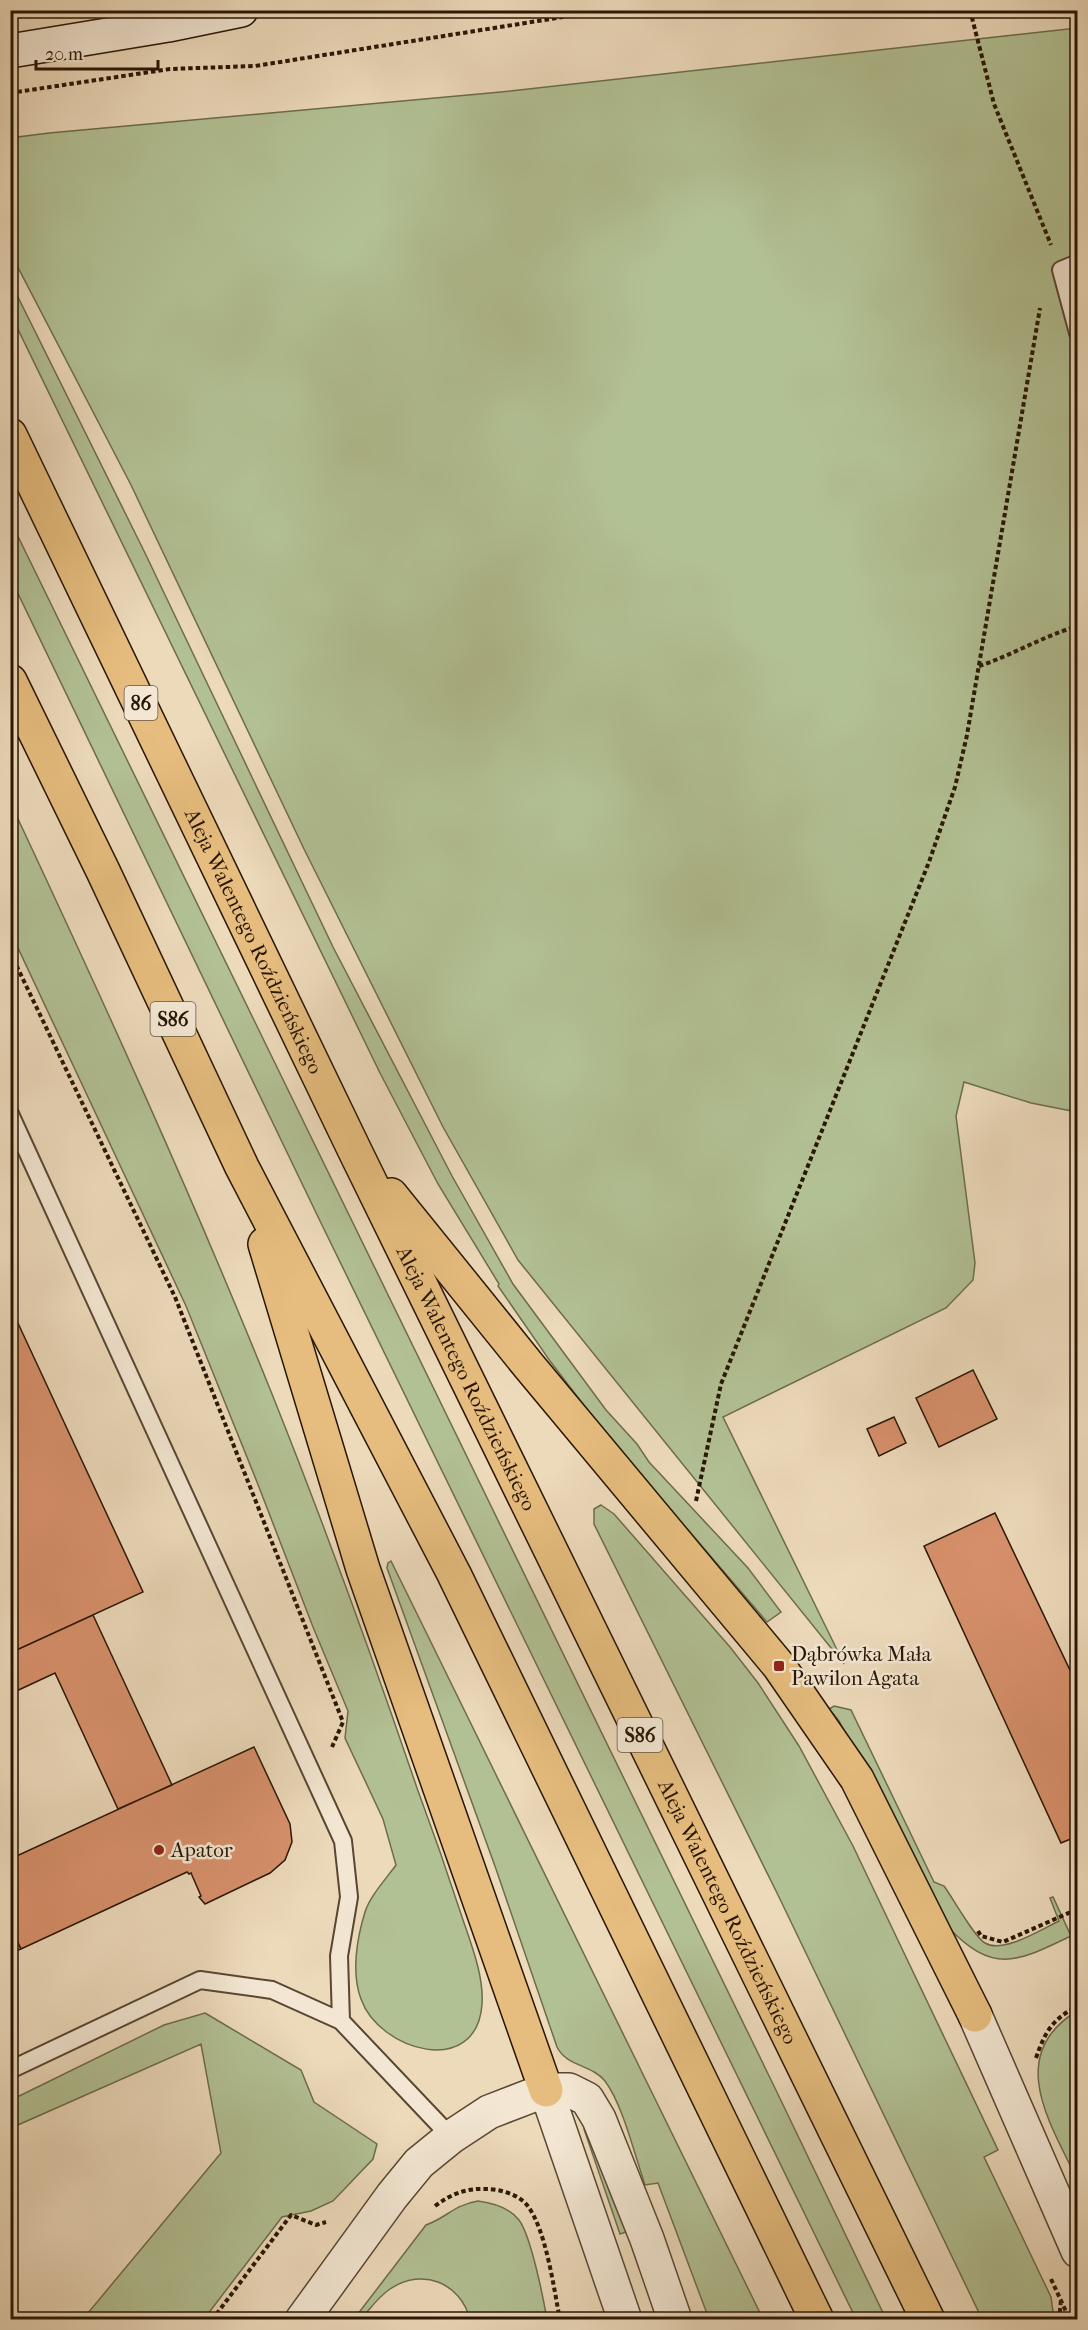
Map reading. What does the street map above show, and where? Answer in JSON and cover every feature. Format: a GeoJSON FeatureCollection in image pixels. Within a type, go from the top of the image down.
{"type":"FeatureCollection","features":[{"type":"Feature","properties":{"kind":"highway","name":"Aleja Walentego Roździeńskiego"},"geometry":{"type":"LineString","coordinates":[[10,435],[269,968],[354,1149],[928,2319]]}},
{"type":"Feature","properties":{"kind":"highway","name":"S86"},"geometry":{"type":"LineString","coordinates":[[10,681],[103,871],[242,1167],[454,1574],[816,2319]]}},
{"type":"Feature","properties":{"kind":"highway"},"geometry":{"type":"LineString","coordinates":[[354,1149],[529,1366],[779,1666],[857,1779],[975,2015]]}},
{"type":"Feature","properties":{"kind":"highway"},"geometry":{"type":"LineString","coordinates":[[242,1167],[363,1569],[546,2090]]}},
{"type":"Feature","properties":{"kind":"street"},"geometry":{"type":"LineString","coordinates":[[10,51],[83,40],[241,10]]}},
{"type":"Feature","properties":{"kind":"street"},"geometry":{"type":"LineString","coordinates":[[975,2015],[1077,2251]]}},
{"type":"Feature","properties":{"kind":"street"},"geometry":{"type":"LineString","coordinates":[[546,2090],[625,2319]]}},
{"type":"Feature","properties":{"kind":"street"},"geometry":{"type":"LineString","coordinates":[[302,2319],[392,2196],[419,2163],[451,2137],[489,2112],[546,2090],[569,2090],[587,2099],[599,2119],[647,2239],[675,2319]]}},
{"type":"Feature","properties":{"kind":"lane"},"geometry":{"type":"LineString","coordinates":[[1077,263],[1061,270],[1077,333]]}},
{"type":"Feature","properties":{"kind":"lane"},"geometry":{"type":"LineString","coordinates":[[10,1114],[343,1840],[349,1898],[339,1956],[341,2021]]}},
{"type":"Feature","properties":{"kind":"lane"},"geometry":{"type":"LineString","coordinates":[[10,2070],[200,1980],[272,1990],[341,2021],[451,2137]]}},
{"type":"Feature","properties":{"kind":"path"},"geometry":{"type":"LineString","coordinates":[[10,93],[170,69],[255,66],[607,10]]}},
{"type":"Feature","properties":{"kind":"path"},"geometry":{"type":"LineString","coordinates":[[696,1501],[722,1384],[946,815],[962,762],[1043,288],[1061,270],[994,104],[970,10]]}},
{"type":"Feature","properties":{"kind":"path"},"geometry":{"type":"LineString","coordinates":[[979,666],[1001,659],[1042,639],[1077,626]]}},
{"type":"Feature","properties":{"kind":"path"},"geometry":{"type":"LineString","coordinates":[[10,952],[176,1297],[343,1722],[317,1783]]}},
{"type":"Feature","properties":{"kind":"path"},"geometry":{"type":"LineString","coordinates":[[975,1927],[981,1936],[1003,1942],[1071,1912],[1077,1926]]}},
{"type":"Feature","properties":{"kind":"path"},"geometry":{"type":"LineString","coordinates":[[428,2211],[469,2188],[501,2189],[526,2204],[538,2226],[560,2319]]}},
{"type":"Feature","properties":{"kind":"path"},"geometry":{"type":"LineString","coordinates":[[212,2319],[291,2215],[316,2225],[327,2221]]}},
{"type":"Feature","properties":{"kind":"path"},"geometry":{"type":"LineString","coordinates":[[1059,2319],[1060,2300]]}},
{"type":"Feature","properties":{"kind":"green space"},"geometry":{"type":"Polygon","coordinates":[[[1077,28],[1077,1112],[1031,1103],[964,1082],[956,1116],[975,1263],[973,1280],[946,1308],[723,1417],[844,1664],[518,1260],[443,1127],[304,849],[131,485],[11,254],[10,138],[501,92],[1077,28]]]}},
{"type":"Feature","properties":{"kind":"green space"},"geometry":{"type":"Polygon","coordinates":[[[11,283],[145,553],[333,947],[452,1176],[513,1284],[606,1410],[637,1444],[649,1462],[748,1568],[781,1612],[767,1622],[609,1438],[550,1361],[498,1286],[499,1284],[438,1184],[380,1073],[11,315],[11,283]]]}},
{"type":"Feature","properties":{"kind":"green space"},"geometry":{"type":"Polygon","coordinates":[[[10,520],[886,2319],[856,2319],[321,1223],[11,579],[10,520]]]}},
{"type":"Feature","properties":{"kind":"green space"},"geometry":{"type":"Polygon","coordinates":[[[11,804],[146,1097],[242,1319],[329,1541],[440,1852],[476,1960],[482,1993],[482,2004],[476,2027],[464,2042],[446,2049],[426,2049],[406,2043],[387,2032],[371,2017],[361,1999],[356,1967],[362,1922],[371,1900],[396,1865],[383,1819],[345,1738],[348,1711],[186,1306],[11,933],[11,804]]]}},
{"type":"Feature","properties":{"kind":"green space"},"geometry":{"type":"Polygon","coordinates":[[[601,1505],[614,1514],[730,1647],[758,1683],[799,1746],[853,1846],[998,2150],[984,2157],[1051,2297],[1054,2319],[982,2319],[778,1895],[594,1524],[594,1509],[601,1505]]]}},
{"type":"Feature","properties":{"kind":"green space"},"geometry":{"type":"Polygon","coordinates":[[[391,1561],[763,2319],[709,2319],[658,2183],[645,2185],[623,2117],[611,2091],[599,2075],[561,2054],[557,2047],[496,1869],[387,1568],[391,1561]]]}},
{"type":"Feature","properties":{"kind":"green space"},"geometry":{"type":"Polygon","coordinates":[[[834,1706],[851,1710],[934,1882],[944,1886],[980,1939],[993,1946],[1012,1943],[1059,1921],[1050,1898],[1053,1897],[1071,1936],[1035,1952],[1006,1959],[992,1958],[963,1942],[947,1926],[839,1721],[829,1709],[834,1706]]]}},
{"type":"Feature","properties":{"kind":"green space"},"geometry":{"type":"Polygon","coordinates":[[[1077,2011],[1077,2179],[1046,2113],[1038,2069],[1043,2048],[1055,2029],[1077,2011]]]}},
{"type":"Feature","properties":{"kind":"green space"},"geometry":{"type":"Polygon","coordinates":[[[205,2013],[301,2070],[314,2102],[377,2144],[373,2159],[333,2201],[311,2211],[282,2217],[204,2319],[83,2319],[221,2153],[201,2044],[11,2128],[11,2100],[164,2025],[205,2013]]]}},
{"type":"Feature","properties":{"kind":"green space"},"geometry":{"type":"Polygon","coordinates":[[[589,2127],[626,2232],[620,2234],[584,2129],[589,2127]]]}},
{"type":"Feature","properties":{"kind":"green space"},"geometry":{"type":"Polygon","coordinates":[[[478,2201],[500,2206],[519,2220],[532,2253],[547,2319],[470,2319],[465,2306],[449,2288],[439,2282],[415,2279],[390,2289],[361,2319],[354,2319],[426,2225],[463,2205],[478,2201]]]}},
{"type":"Feature","properties":{"kind":"building"},"geometry":{"type":"Polygon","coordinates":[[[10,1306],[143,1592],[10,1653],[10,1306]]]}},
{"type":"Feature","properties":{"kind":"building"},"geometry":{"type":"Polygon","coordinates":[[[973,1370],[997,1419],[939,1447],[916,1398],[973,1370]]]}},
{"type":"Feature","properties":{"kind":"building"},"geometry":{"type":"Polygon","coordinates":[[[894,1417],[906,1443],[879,1456],[867,1429],[894,1417]]]}},
{"type":"Feature","properties":{"kind":"building"},"geometry":{"type":"Polygon","coordinates":[[[995,1513],[1078,1687],[1078,1836],[1061,1843],[924,1546],[995,1513]]]}},
{"type":"Feature","properties":{"kind":"building"},"geometry":{"type":"Polygon","coordinates":[[[93,1615],[172,1785],[118,1809],[55,1673],[10,1694],[10,1653],[93,1615]]]}},
{"type":"Feature","properties":{"kind":"building","name":"Apator"},"geometry":{"type":"Polygon","coordinates":[[[254,1747],[290,1824],[292,1842],[285,1860],[270,1873],[205,1904],[199,1897],[201,1896],[191,1873],[187,1872],[21,1949],[10,1926],[10,1859],[254,1747]]]}},
{"type":"Feature","properties":{"kind":"building"},"geometry":{"type":"Polygon","coordinates":[[[10,1926],[21,1949],[10,1954],[10,1926]]]}},
{"type":"Feature","properties":{"kind":"place","name":"Dąbrówka Mała Pawilon Agata"},"geometry":{"type":"Point","coordinates":[779,1666]}},
{"type":"Feature","properties":{"kind":"place","name":"Apator"},"geometry":{"type":"Point","coordinates":[159,1850]}}]}
